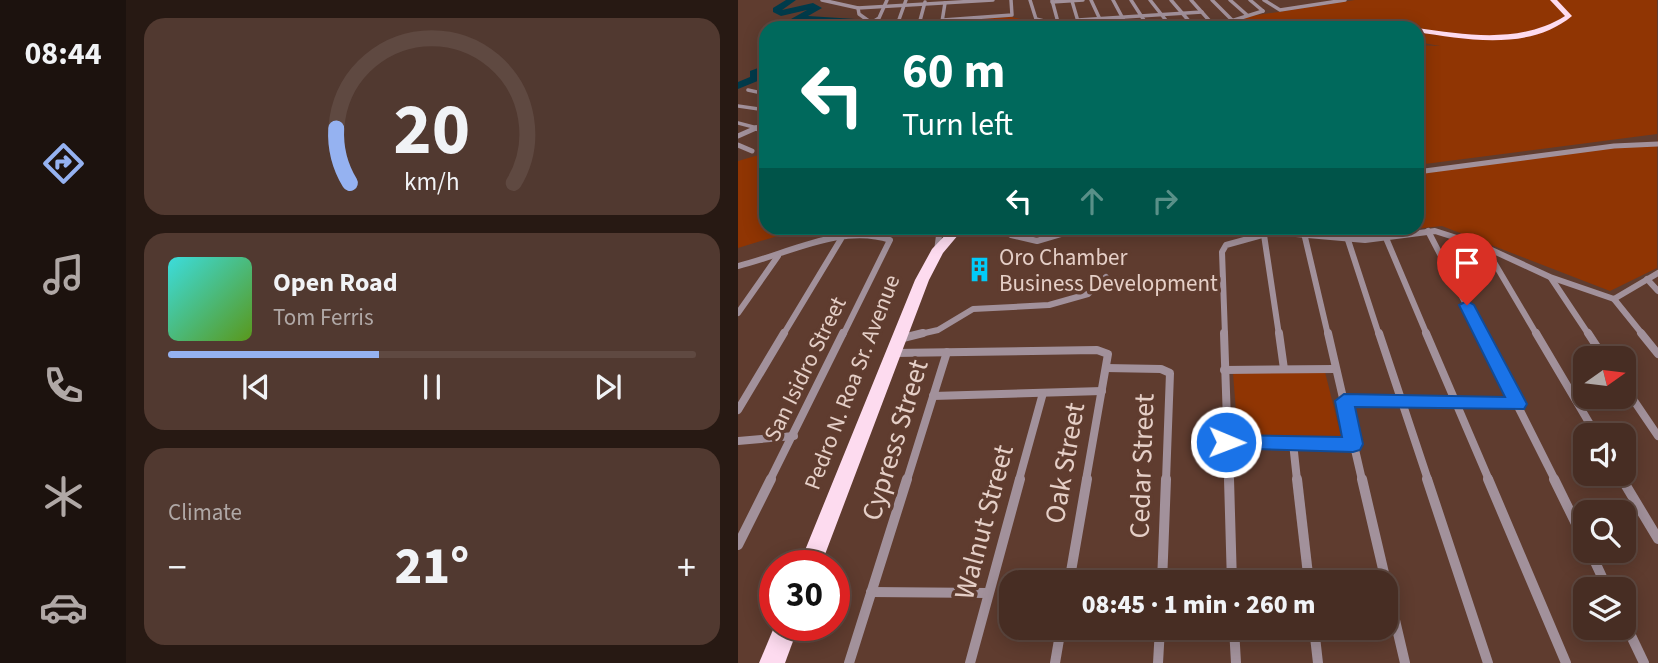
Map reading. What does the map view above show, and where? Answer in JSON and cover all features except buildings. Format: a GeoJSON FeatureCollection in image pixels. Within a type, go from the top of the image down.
{"type":"FeatureCollection","features":[{"type":"Feature","properties":{"kind":"main road"},"geometry":{"type":"LineString","coordinates":[[1424,31],[1479,39],[1528,32],[1551,26],[1569,16],[1553,0]]}},
{"type":"Feature","properties":{"kind":"main road","name":"Pedro N. Roa Sr. Avenue"},"geometry":{"type":"LineString","coordinates":[[816,550],[896,346],[937,251],[952,235]]}},
{"type":"Feature","properties":{"kind":"main road"},"geometry":{"type":"LineString","coordinates":[[772,663],[781,641]]}},
{"type":"Feature","properties":{"kind":"street"},"geometry":{"type":"LineString","coordinates":[[823,0],[845,2],[858,8],[991,0],[989,17]]}},
{"type":"Feature","properties":{"kind":"street"},"geometry":{"type":"LineString","coordinates":[[858,8],[864,0]]}},
{"type":"Feature","properties":{"kind":"street"},"geometry":{"type":"LineString","coordinates":[[876,21],[887,0]]}},
{"type":"Feature","properties":{"kind":"street"},"geometry":{"type":"LineString","coordinates":[[898,21],[906,0]]}},
{"type":"Feature","properties":{"kind":"street"},"geometry":{"type":"LineString","coordinates":[[945,3],[943,20],[1014,15],[1011,0]]}},
{"type":"Feature","properties":{"kind":"street"},"geometry":{"type":"LineString","coordinates":[[1030,0],[1036,19],[1043,21]]}},
{"type":"Feature","properties":{"kind":"street"},"geometry":{"type":"LineString","coordinates":[[1058,21],[1052,1],[1083,0]]}},
{"type":"Feature","properties":{"kind":"street"},"geometry":{"type":"LineString","coordinates":[[1091,0],[1101,19]]}},
{"type":"Feature","properties":{"kind":"street"},"geometry":{"type":"LineString","coordinates":[[1113,0],[1124,21]]}},
{"type":"Feature","properties":{"kind":"street"},"geometry":{"type":"LineString","coordinates":[[1131,0],[1144,21]]}},
{"type":"Feature","properties":{"kind":"street"},"geometry":{"type":"LineString","coordinates":[[1150,0],[1166,21]]}},
{"type":"Feature","properties":{"kind":"street"},"geometry":{"type":"LineString","coordinates":[[1171,0],[1189,21]]}},
{"type":"Feature","properties":{"kind":"street"},"geometry":{"type":"LineString","coordinates":[[1191,0],[1210,21]]}},
{"type":"Feature","properties":{"kind":"street"},"geometry":{"type":"LineString","coordinates":[[1212,0],[1232,20],[1264,11],[1250,0]]}},
{"type":"Feature","properties":{"kind":"street"},"geometry":{"type":"LineString","coordinates":[[1230,0],[1247,15]]}},
{"type":"Feature","properties":{"kind":"street"},"geometry":{"type":"LineString","coordinates":[[1264,0],[1278,10],[1344,0]]}},
{"type":"Feature","properties":{"kind":"street"},"geometry":{"type":"LineString","coordinates":[[1284,0],[1295,8]]}},
{"type":"Feature","properties":{"kind":"street"},"geometry":{"type":"LineString","coordinates":[[1304,0],[1311,5]]}},
{"type":"Feature","properties":{"kind":"street"},"geometry":{"type":"LineString","coordinates":[[967,19],[968,1]]}},
{"type":"Feature","properties":{"kind":"street"},"geometry":{"type":"LineString","coordinates":[[1072,1],[1078,20],[1202,12]]}},
{"type":"Feature","properties":{"kind":"street"},"geometry":{"type":"LineString","coordinates":[[920,21],[925,2]]}},
{"type":"Feature","properties":{"kind":"street"},"geometry":{"type":"LineString","coordinates":[[858,8],[869,21]]}},
{"type":"Feature","properties":{"kind":"street"},"geometry":{"type":"LineString","coordinates":[[866,19],[879,18]]}},
{"type":"Feature","properties":{"kind":"street"},"geometry":{"type":"LineString","coordinates":[[748,90],[759,92]]}},
{"type":"Feature","properties":{"kind":"street"},"geometry":{"type":"LineString","coordinates":[[738,106],[759,109]]}},
{"type":"Feature","properties":{"kind":"street"},"geometry":{"type":"LineString","coordinates":[[738,123],[759,129]]}},
{"type":"Feature","properties":{"kind":"street"},"geometry":{"type":"LineString","coordinates":[[738,136],[759,126]]}},
{"type":"Feature","properties":{"kind":"street"},"geometry":{"type":"LineString","coordinates":[[1424,171],[1614,146],[1657,144]]}},
{"type":"Feature","properties":{"kind":"street"},"geometry":{"type":"LineString","coordinates":[[738,145],[752,151]]}},
{"type":"Feature","properties":{"kind":"street"},"geometry":{"type":"LineString","coordinates":[[1428,232],[1518,404],[1573,517]]}},
{"type":"Feature","properties":{"kind":"street"},"geometry":{"type":"LineString","coordinates":[[1424,233],[1450,234],[1550,277],[1614,299],[1657,354]]}},
{"type":"Feature","properties":{"kind":"street"},"geometry":{"type":"LineString","coordinates":[[937,251],[939,235]]}},
{"type":"Feature","properties":{"kind":"street"},"geometry":{"type":"LineString","coordinates":[[1010,235],[1028,241],[1061,235]]}},
{"type":"Feature","properties":{"kind":"street"},"geometry":{"type":"LineString","coordinates":[[1231,570],[1224,370],[1223,248],[1265,235],[1284,369]]}},
{"type":"Feature","properties":{"kind":"street"},"geometry":{"type":"LineString","coordinates":[[1304,235],[1405,663]]}},
{"type":"Feature","properties":{"kind":"street"},"geometry":{"type":"LineString","coordinates":[[1317,235],[1348,240],[1407,235]]}},
{"type":"Feature","properties":{"kind":"street","name":"San Isidro Street"},"geometry":{"type":"LineString","coordinates":[[738,545],[890,240],[883,236],[841,239]]}},
{"type":"Feature","properties":{"kind":"street"},"geometry":{"type":"LineString","coordinates":[[1386,238],[1566,663]]}},
{"type":"Feature","properties":{"kind":"street"},"geometry":{"type":"LineString","coordinates":[[738,266],[778,256],[813,242],[841,239]]}},
{"type":"Feature","properties":{"kind":"street"},"geometry":{"type":"LineString","coordinates":[[738,410],[841,239]]}},
{"type":"Feature","properties":{"kind":"street"},"geometry":{"type":"LineString","coordinates":[[1348,240],[1488,663]]}},
{"type":"Feature","properties":{"kind":"street"},"geometry":{"type":"LineString","coordinates":[[1485,247],[1589,423]]}},
{"type":"Feature","properties":{"kind":"street"},"geometry":{"type":"LineString","coordinates":[[738,313],[778,256]]}},
{"type":"Feature","properties":{"kind":"street"},"geometry":{"type":"LineString","coordinates":[[1614,299],[1657,273]]}},
{"type":"Feature","properties":{"kind":"street"},"geometry":{"type":"LineString","coordinates":[[896,346],[938,330],[973,309],[1048,305],[1088,294],[1106,277]]}},
{"type":"Feature","properties":{"kind":"street"},"geometry":{"type":"LineString","coordinates":[[1550,277],[1596,346]]}},
{"type":"Feature","properties":{"kind":"street"},"geometry":{"type":"LineString","coordinates":[[1647,279],[1657,291]]}},
{"type":"Feature","properties":{"kind":"street"},"geometry":{"type":"LineString","coordinates":[[896,346],[947,352]]}},
{"type":"Feature","properties":{"kind":"street","name":"Oak Street"},"geometry":{"type":"LineString","coordinates":[[947,352],[1105,352],[1108,356],[1071,570]]}},
{"type":"Feature","properties":{"kind":"street","name":"Cypress Street"},"geometry":{"type":"LineString","coordinates":[[849,663],[947,352]]}},
{"type":"Feature","properties":{"kind":"street","name":"Cedar Street"},"geometry":{"type":"LineString","coordinates":[[1107,368],[1161,369],[1170,373],[1162,570]]}},
{"type":"Feature","properties":{"kind":"street"},"geometry":{"type":"LineString","coordinates":[[1224,370],[1334,369]]}},
{"type":"Feature","properties":{"kind":"street"},"geometry":{"type":"LineString","coordinates":[[933,396],[1102,391]]}},
{"type":"Feature","properties":{"kind":"street","name":"Walnut Street"},"geometry":{"type":"LineString","coordinates":[[970,663],[1043,393]]}},
{"type":"Feature","properties":{"kind":"street"},"geometry":{"type":"LineString","coordinates":[[1344,401],[1518,404]]}},
{"type":"Feature","properties":{"kind":"street"},"geometry":{"type":"LineString","coordinates":[[1636,404],[1657,436]]}},
{"type":"Feature","properties":{"kind":"street"},"geometry":{"type":"LineString","coordinates":[[738,441],[794,436]]}},
{"type":"Feature","properties":{"kind":"street"},"geometry":{"type":"LineString","coordinates":[[1226,442],[1353,444]]}},
{"type":"Feature","properties":{"kind":"street"},"geometry":{"type":"LineString","coordinates":[[1293,443],[1308,570]]}},
{"type":"Feature","properties":{"kind":"street"},"geometry":{"type":"LineString","coordinates":[[1626,486],[1657,539]]}},
{"type":"Feature","properties":{"kind":"street"},"geometry":{"type":"LineString","coordinates":[[871,592],[988,593]]}},
{"type":"Feature","properties":{"kind":"street"},"geometry":{"type":"LineString","coordinates":[[1055,663],[1059,640]]}},
{"type":"Feature","properties":{"kind":"street"},"geometry":{"type":"LineString","coordinates":[[1158,663],[1159,640]]}},
{"type":"Feature","properties":{"kind":"street"},"geometry":{"type":"LineString","coordinates":[[1235,640],[1236,663]]}},
{"type":"Feature","properties":{"kind":"street"},"geometry":{"type":"LineString","coordinates":[[1315,640],[1318,663]]}},
{"type":"Feature","properties":{"kind":"street"},"geometry":{"type":"LineString","coordinates":[[1633,640],[1644,663]]}},
{"type":"Feature","properties":{"kind":"shaded area"},"geometry":{"type":"Polygon","coordinates":[[[1355,0],[1657,0],[1657,134],[1424,164],[1424,45],[1440,46],[1424,43],[1424,21],[1236,21],[1245,17],[1355,0]]]}},
{"type":"Feature","properties":{"kind":"shaded area"},"geometry":{"type":"Polygon","coordinates":[[[1011,17],[1029,21],[948,21],[1011,17]]]}},
{"type":"Feature","properties":{"kind":"shaded area"},"geometry":{"type":"Polygon","coordinates":[[[1657,144],[1657,268],[1610,291],[1442,226],[1424,228],[1424,173],[1587,149],[1657,144]]]}},
{"type":"Feature","properties":{"kind":"shaded area"},"geometry":{"type":"Polygon","coordinates":[[[759,155],[759,235],[781,235],[738,248],[738,161],[759,155]]]}},
{"type":"Feature","properties":{"kind":"shaded area"},"geometry":{"type":"Polygon","coordinates":[[[1325,372],[1341,436],[1238,437],[1233,373],[1325,372]]]}},
{"type":"Feature","properties":{"kind":"waterway"},"geometry":{"type":"LineString","coordinates":[[792,0],[776,10],[781,13],[813,6],[818,8],[795,19],[851,19],[837,21]]}},
{"type":"Feature","properties":{"kind":"waterway"},"geometry":{"type":"LineString","coordinates":[[738,86],[756,78],[754,73],[759,71]]}},
{"type":"Feature","properties":{"kind":"place","name":"Oro Chamber Business Development"},"geometry":{"type":"Point","coordinates":[979,270]}},
{"type":"Feature","properties":{"kind":"route"},"geometry":{"type":"LineString","coordinates":[[1226,442],[1353,444],[1344,401],[1518,404],[1467,305]]}}]}
